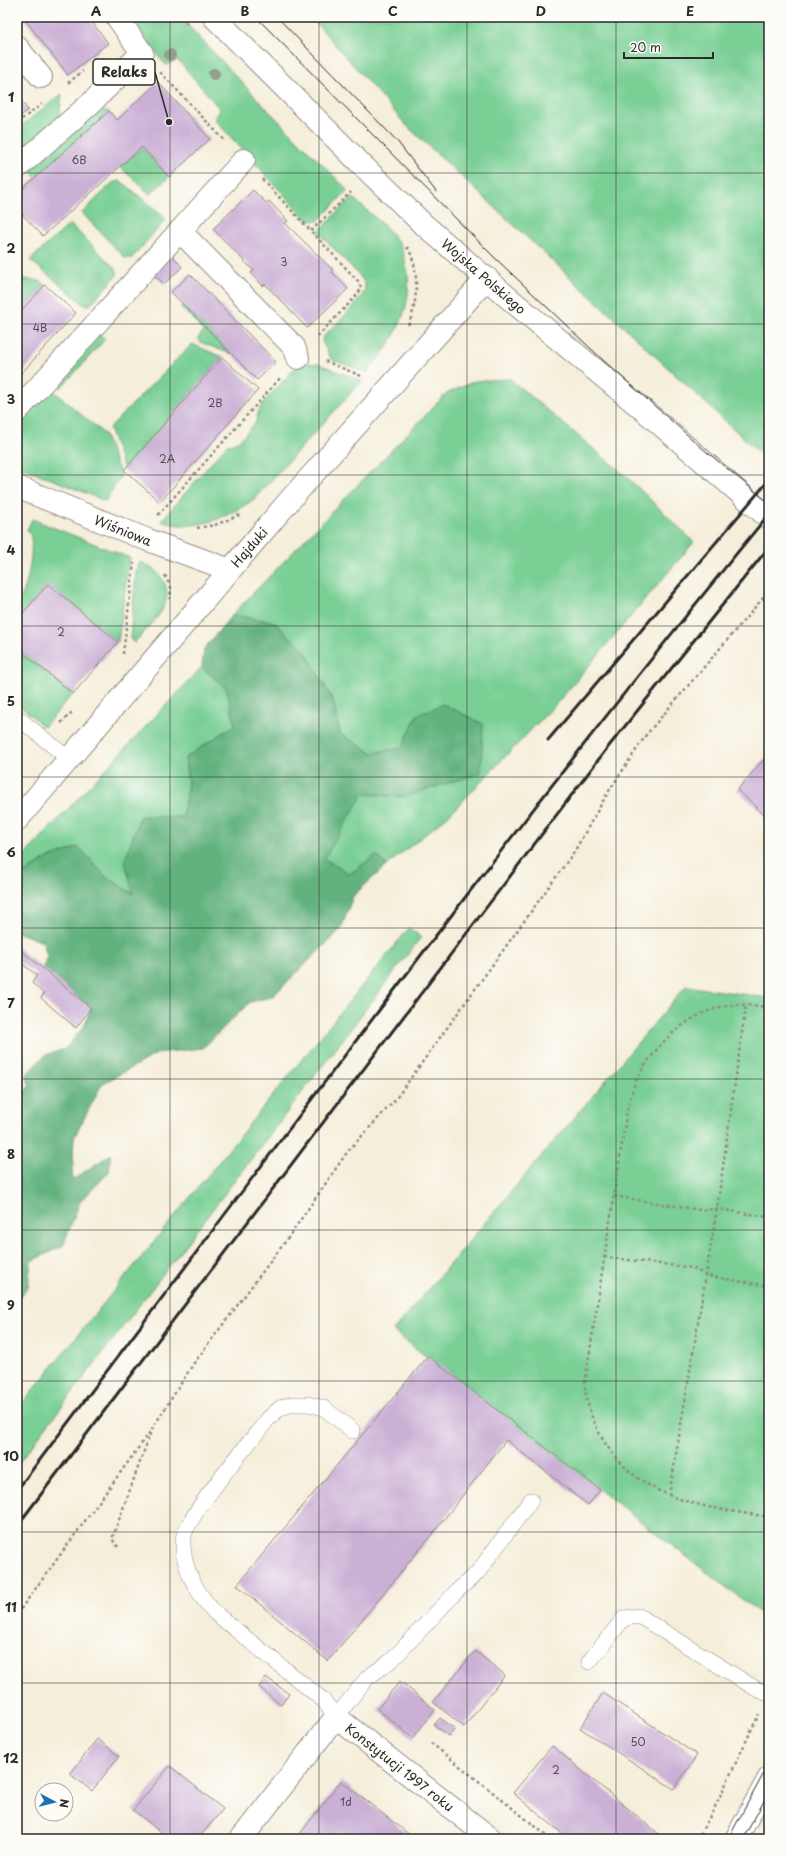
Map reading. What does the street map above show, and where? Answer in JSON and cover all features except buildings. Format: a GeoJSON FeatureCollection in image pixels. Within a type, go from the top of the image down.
{"type":"FeatureCollection","features":[{"type":"Feature","properties":{"kind":"street"},"geometry":{"type":"LineString","coordinates":[[17,168],[90,104],[142,53],[117,17]]}},
{"type":"Feature","properties":{"kind":"street","name":"Wojska Polskiego"},"geometry":{"type":"LineString","coordinates":[[214,17],[422,223],[769,518]]}},
{"type":"Feature","properties":{"kind":"street"},"geometry":{"type":"LineString","coordinates":[[17,47],[41,77]]}},
{"type":"Feature","properties":{"kind":"street"},"geometry":{"type":"LineString","coordinates":[[17,411],[244,160]]}},
{"type":"Feature","properties":{"kind":"street"},"geometry":{"type":"LineString","coordinates":[[180,231],[294,347],[298,358]]}},
{"type":"Feature","properties":{"kind":"street","name":"Hajduki"},"geometry":{"type":"LineString","coordinates":[[17,820],[289,501],[487,278]]}},
{"type":"Feature","properties":{"kind":"street","name":"Wiśniowa"},"geometry":{"type":"LineString","coordinates":[[17,488],[230,570]]}},
{"type":"Feature","properties":{"kind":"street","name":"Konstytucji 1997 roku"},"geometry":{"type":"LineString","coordinates":[[241,1839],[336,1717],[491,1839]]}},
{"type":"Feature","properties":{"kind":"street"},"geometry":{"type":"LineString","coordinates":[[736,1839],[769,1778]]}},
{"type":"Feature","properties":{"kind":"lane"},"geometry":{"type":"LineString","coordinates":[[17,717],[69,759]]}},
{"type":"Feature","properties":{"kind":"lane"},"geometry":{"type":"LineString","coordinates":[[353,1430],[324,1408],[308,1404],[293,1404],[280,1408],[268,1419],[194,1514],[183,1538],[185,1563],[204,1601],[215,1613],[323,1700],[336,1717],[367,1678],[392,1660],[457,1591],[478,1572],[531,1500]]}},
{"type":"Feature","properties":{"kind":"lane"},"geometry":{"type":"LineString","coordinates":[[589,1662],[624,1618],[638,1616],[758,1690],[768,1694]]}},
{"type":"Feature","properties":{"kind":"path"},"geometry":{"type":"LineString","coordinates":[[181,17],[191,29]]}},
{"type":"Feature","properties":{"kind":"path"},"geometry":{"type":"LineString","coordinates":[[142,53],[220,136]]}},
{"type":"Feature","properties":{"kind":"path"},"geometry":{"type":"LineString","coordinates":[[67,84],[86,69]]}},
{"type":"Feature","properties":{"kind":"path"},"geometry":{"type":"LineString","coordinates":[[17,123],[48,99]]}},
{"type":"Feature","properties":{"kind":"path"},"geometry":{"type":"LineString","coordinates":[[311,231],[353,190]]}},
{"type":"Feature","properties":{"kind":"path"},"geometry":{"type":"LineString","coordinates":[[404,243],[409,249],[414,267],[416,285],[416,300],[412,317],[405,330]]}},
{"type":"Feature","properties":{"kind":"path"},"geometry":{"type":"LineString","coordinates":[[334,366],[368,379]]}},
{"type":"Feature","properties":{"kind":"path"},"geometry":{"type":"LineString","coordinates":[[194,528],[215,525],[244,513]]}},
{"type":"Feature","properties":{"kind":"path"},"geometry":{"type":"LineString","coordinates":[[128,653],[123,658],[134,562]]}},
{"type":"Feature","properties":{"kind":"path"},"geometry":{"type":"LineString","coordinates":[[161,569],[168,579],[171,588],[169,602]]}},
{"type":"Feature","properties":{"kind":"path"},"geometry":{"type":"LineString","coordinates":[[17,1614],[152,1429],[194,1364],[288,1238],[348,1151],[395,1100],[574,852],[607,794],[646,735],[769,590]]}},
{"type":"Feature","properties":{"kind":"path"},"geometry":{"type":"LineString","coordinates":[[39,735],[54,731],[75,708]]}},
{"type":"Feature","properties":{"kind":"path"},"geometry":{"type":"LineString","coordinates":[[769,1007],[746,1004],[726,1006],[706,1012],[691,1020],[671,1034],[646,1064],[635,1083],[627,1110],[586,1383],[586,1398],[590,1414],[610,1452],[622,1465],[651,1487],[669,1496],[707,1508],[769,1517]]}},
{"type":"Feature","properties":{"kind":"path"},"geometry":{"type":"LineString","coordinates":[[669,1496],[707,1276],[746,1004]]}},
{"type":"Feature","properties":{"kind":"path"},"geometry":{"type":"LineString","coordinates":[[614,1196],[700,1210],[717,1209],[769,1217]]}},
{"type":"Feature","properties":{"kind":"path"},"geometry":{"type":"LineString","coordinates":[[604,1257],[693,1268],[707,1276],[769,1286]]}},
{"type":"Feature","properties":{"kind":"path"},"geometry":{"type":"LineString","coordinates":[[118,1547],[112,1539],[152,1429]]}},
{"type":"Feature","properties":{"kind":"path"},"geometry":{"type":"LineString","coordinates":[[697,1839],[712,1813],[768,1694]]}},
{"type":"Feature","properties":{"kind":"path"},"geometry":{"type":"LineString","coordinates":[[431,1743],[551,1839]]}},
{"type":"Feature","properties":{"kind":"green space"},"geometry":{"type":"Polygon","coordinates":[[[129,17],[180,17],[268,110],[346,188],[347,191],[318,221],[307,220],[215,120],[215,117],[220,111],[218,107],[180,62],[176,60],[167,65],[164,63],[129,17]]]}},
{"type":"Feature","properties":{"kind":"green space"},"geometry":{"type":"Polygon","coordinates":[[[311,17],[769,17],[769,454],[765,458],[407,126],[311,17]]]}},
{"type":"Feature","properties":{"kind":"green space"},"geometry":{"type":"Polygon","coordinates":[[[62,94],[59,118],[17,157],[17,129],[62,94]]]}},
{"type":"Feature","properties":{"kind":"green space"},"geometry":{"type":"Polygon","coordinates":[[[95,110],[109,111],[36,178],[28,168],[95,110]]]}},
{"type":"Feature","properties":{"kind":"green space"},"geometry":{"type":"Polygon","coordinates":[[[142,147],[169,177],[150,194],[120,167],[142,147]]]}},
{"type":"Feature","properties":{"kind":"green space"},"geometry":{"type":"Polygon","coordinates":[[[119,181],[125,184],[166,219],[132,258],[125,258],[82,213],[112,183],[119,181]]]}},
{"type":"Feature","properties":{"kind":"green space"},"geometry":{"type":"Polygon","coordinates":[[[352,197],[384,226],[400,245],[405,260],[408,281],[408,296],[400,324],[377,361],[367,373],[331,359],[322,341],[324,336],[359,300],[365,289],[364,283],[359,275],[318,232],[352,197]]]}},
{"type":"Feature","properties":{"kind":"green space"},"geometry":{"type":"Polygon","coordinates":[[[70,224],[117,270],[117,275],[90,305],[85,305],[30,260],[70,224]]]}},
{"type":"Feature","properties":{"kind":"green space"},"geometry":{"type":"Polygon","coordinates":[[[17,278],[40,281],[45,285],[17,315],[17,278]]]}},
{"type":"Feature","properties":{"kind":"green space"},"geometry":{"type":"Polygon","coordinates":[[[183,305],[231,354],[200,342],[198,338],[204,331],[181,308],[183,305]]]}},
{"type":"Feature","properties":{"kind":"green space"},"geometry":{"type":"Polygon","coordinates":[[[100,334],[105,339],[61,388],[56,383],[100,334]]]}},
{"type":"Feature","properties":{"kind":"green space"},"geometry":{"type":"Polygon","coordinates":[[[192,344],[222,357],[124,470],[109,428],[192,344]]]}},
{"type":"Feature","properties":{"kind":"green space"},"geometry":{"type":"Polygon","coordinates":[[[305,363],[319,364],[362,381],[254,499],[244,506],[210,522],[186,525],[161,521],[226,446],[240,440],[256,422],[258,412],[264,402],[297,366],[305,363]]]}},
{"type":"Feature","properties":{"kind":"green space"},"geometry":{"type":"Polygon","coordinates":[[[510,379],[626,476],[694,542],[558,702],[448,816],[387,865],[376,855],[350,874],[324,859],[363,794],[403,797],[417,715],[402,748],[372,753],[340,734],[333,700],[304,650],[274,622],[232,615],[446,394],[475,381],[510,379]]]}},
{"type":"Feature","properties":{"kind":"green space"},"geometry":{"type":"Polygon","coordinates":[[[49,387],[104,434],[121,476],[105,501],[17,465],[17,423],[49,387]]]}},
{"type":"Feature","properties":{"kind":"green space"},"geometry":{"type":"Polygon","coordinates":[[[32,519],[130,558],[118,642],[48,584],[17,620],[17,601],[21,597],[24,590],[29,572],[31,535],[27,530],[32,519]]]}},
{"type":"Feature","properties":{"kind":"green space"},"geometry":{"type":"Polygon","coordinates":[[[140,562],[147,565],[159,575],[166,587],[167,595],[166,602],[162,610],[134,643],[130,639],[136,570],[140,562]]]}},
{"type":"Feature","properties":{"kind":"green space"},"geometry":{"type":"Polygon","coordinates":[[[232,615],[274,622],[304,650],[333,700],[340,734],[372,753],[402,748],[417,715],[443,704],[483,724],[481,773],[403,797],[363,794],[324,859],[350,874],[376,855],[387,865],[353,896],[341,929],[272,997],[250,1002],[203,1048],[158,1053],[102,1084],[74,1138],[72,1180],[111,1154],[109,1172],[80,1202],[63,1246],[31,1261],[28,1287],[17,1302],[17,1100],[30,1085],[25,1075],[45,1055],[65,1049],[84,1026],[91,1008],[43,967],[47,956],[43,942],[17,932],[17,875],[24,874],[46,859],[79,847],[105,876],[133,894],[125,860],[140,816],[183,817],[188,782],[185,758],[235,725],[227,689],[202,667],[204,649],[232,615]]]}},
{"type":"Feature","properties":{"kind":"green space"},"geometry":{"type":"Polygon","coordinates":[[[17,648],[73,694],[44,727],[17,703],[17,648]]]}},
{"type":"Feature","properties":{"kind":"green space"},"geometry":{"type":"Polygon","coordinates":[[[202,667],[227,689],[235,725],[185,758],[188,782],[183,817],[126,860],[133,894],[105,876],[79,847],[46,859],[24,874],[17,875],[17,863],[202,667]]]}},
{"type":"Feature","properties":{"kind":"green space"},"geometry":{"type":"Polygon","coordinates":[[[409,928],[421,937],[17,1465],[17,1410],[409,928]]]}},
{"type":"Feature","properties":{"kind":"green space"},"geometry":{"type":"Polygon","coordinates":[[[686,986],[769,998],[769,1620],[393,1331],[686,986]]]}},
{"type":"Feature","properties":{"kind":"tram line"},"geometry":{"type":"LineString","coordinates":[[256,17],[494,257],[604,361],[702,448],[769,503]]}},
{"type":"Feature","properties":{"kind":"tram line"},"geometry":{"type":"LineString","coordinates":[[277,17],[397,141],[437,193]]}},
{"type":"Feature","properties":{"kind":"tram line"},"geometry":{"type":"LineString","coordinates":[[728,1839],[769,1764]]}},
{"type":"Feature","properties":{"kind":"tram line"},"geometry":{"type":"LineString","coordinates":[[743,1839],[769,1792]]}},
{"type":"Feature","properties":{"kind":"railway"},"geometry":{"type":"LineString","coordinates":[[548,740],[769,480]]}},
{"type":"Feature","properties":{"kind":"railway"},"geometry":{"type":"LineString","coordinates":[[17,1490],[388,998],[576,754],[769,514]]}},
{"type":"Feature","properties":{"kind":"railway"},"geometry":{"type":"LineString","coordinates":[[17,1526],[605,751],[769,547]]}},
{"type":"Feature","properties":{"kind":"place","name":"Relaks"},"geometry":{"type":"Point","coordinates":[169,122]}}]}
